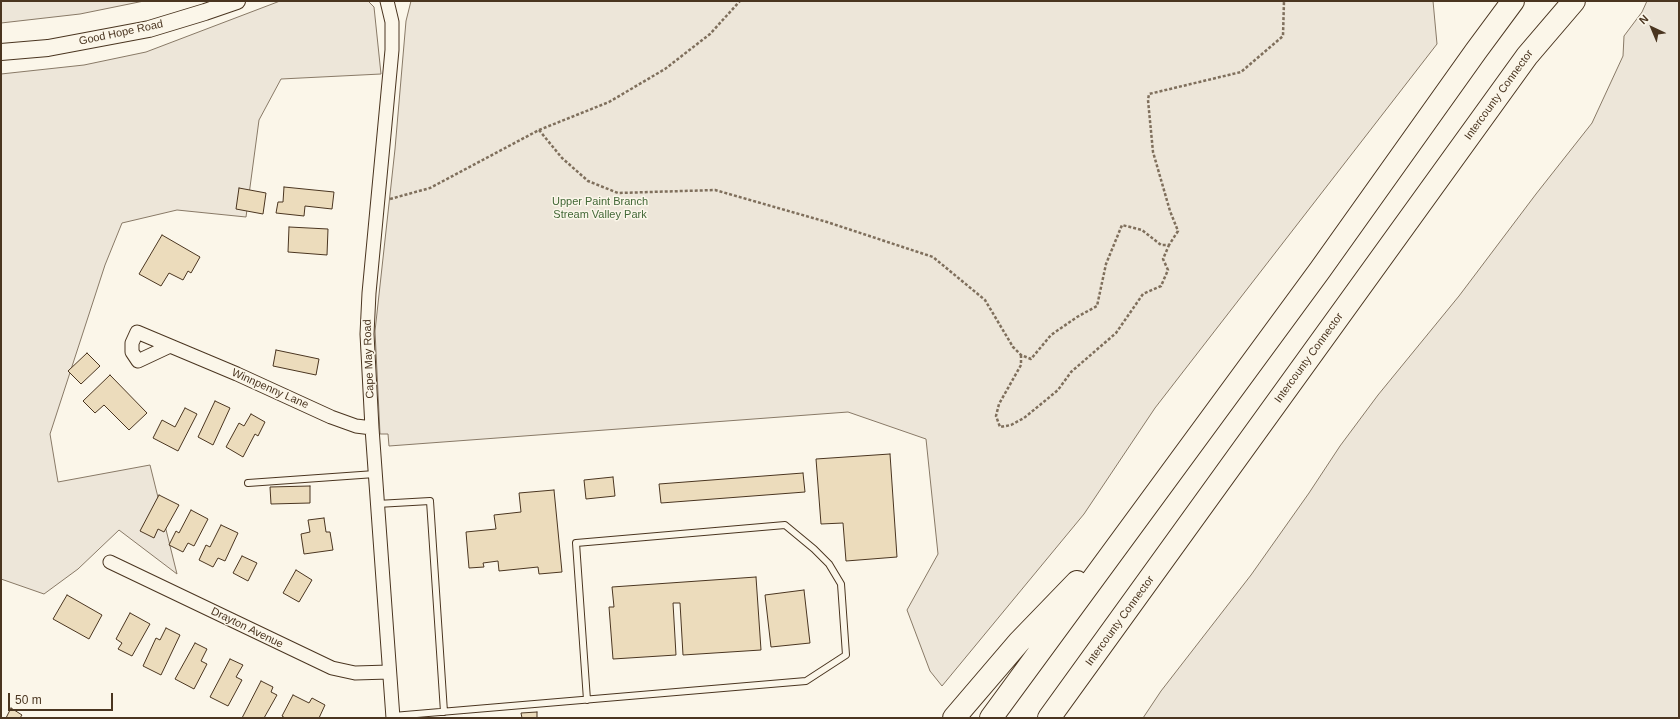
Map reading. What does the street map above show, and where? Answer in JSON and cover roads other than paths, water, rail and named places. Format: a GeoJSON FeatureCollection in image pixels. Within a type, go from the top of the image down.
{"type":"FeatureCollection","features":[{"type":"Feature","properties":{"kind":"highway"},"geometry":{"type":"LineString","coordinates":[[991,718],[1320,270],[1513,1]]}},
{"type":"Feature","properties":{"kind":"highway","name":"Intercounty Connector"},"geometry":{"type":"LineString","coordinates":[[1049,718],[1527,56],[1574,1]]}},
{"type":"Feature","properties":{"kind":"highway"},"geometry":{"type":"LineString","coordinates":[[954,718],[1018,642],[1130,529]]}},
{"type":"Feature","properties":{"kind":"highway"},"geometry":{"type":"LineString","coordinates":[[1058,718],[1072,686]]}},
{"type":"Feature","properties":{"kind":"street","name":"Good Hope Road"},"geometry":{"type":"LineString","coordinates":[[1,52],[48,48],[149,29],[238,1]]}},
{"type":"Feature","properties":{"kind":"street","name":"Cape May Road"},"geometry":{"type":"LineString","coordinates":[[387,1],[391,15],[393,35],[369,293],[367,334],[377,504],[393,717]]}},
{"type":"Feature","properties":{"kind":"street","name":"Winnpenny Lane"},"geometry":{"type":"LineString","coordinates":[[170,346],[238,374],[331,417],[356,426],[372,428]]}},
{"type":"Feature","properties":{"kind":"street","name":"Drayton Avenue"},"geometry":{"type":"LineString","coordinates":[[110,562],[332,668],[356,673],[389,672]]}},
{"type":"Feature","properties":{"kind":"lane"},"geometry":{"type":"LineString","coordinates":[[248,483],[375,474]]}},
{"type":"Feature","properties":{"kind":"lane"},"geometry":{"type":"LineString","coordinates":[[377,504],[430,501],[444,712]]}},
{"type":"Feature","properties":{"kind":"lane"},"geometry":{"type":"LineString","coordinates":[[393,717],[806,682],[846,655],[841,584],[829,564],[814,549],[785,525],[576,543],[587,700]]}},
{"type":"Feature","properties":{"kind":"park label","name":"Upper Paint Branch Stream Valley Park"},"geometry":{"type":"Point","coordinates":[600,208]}}]}
